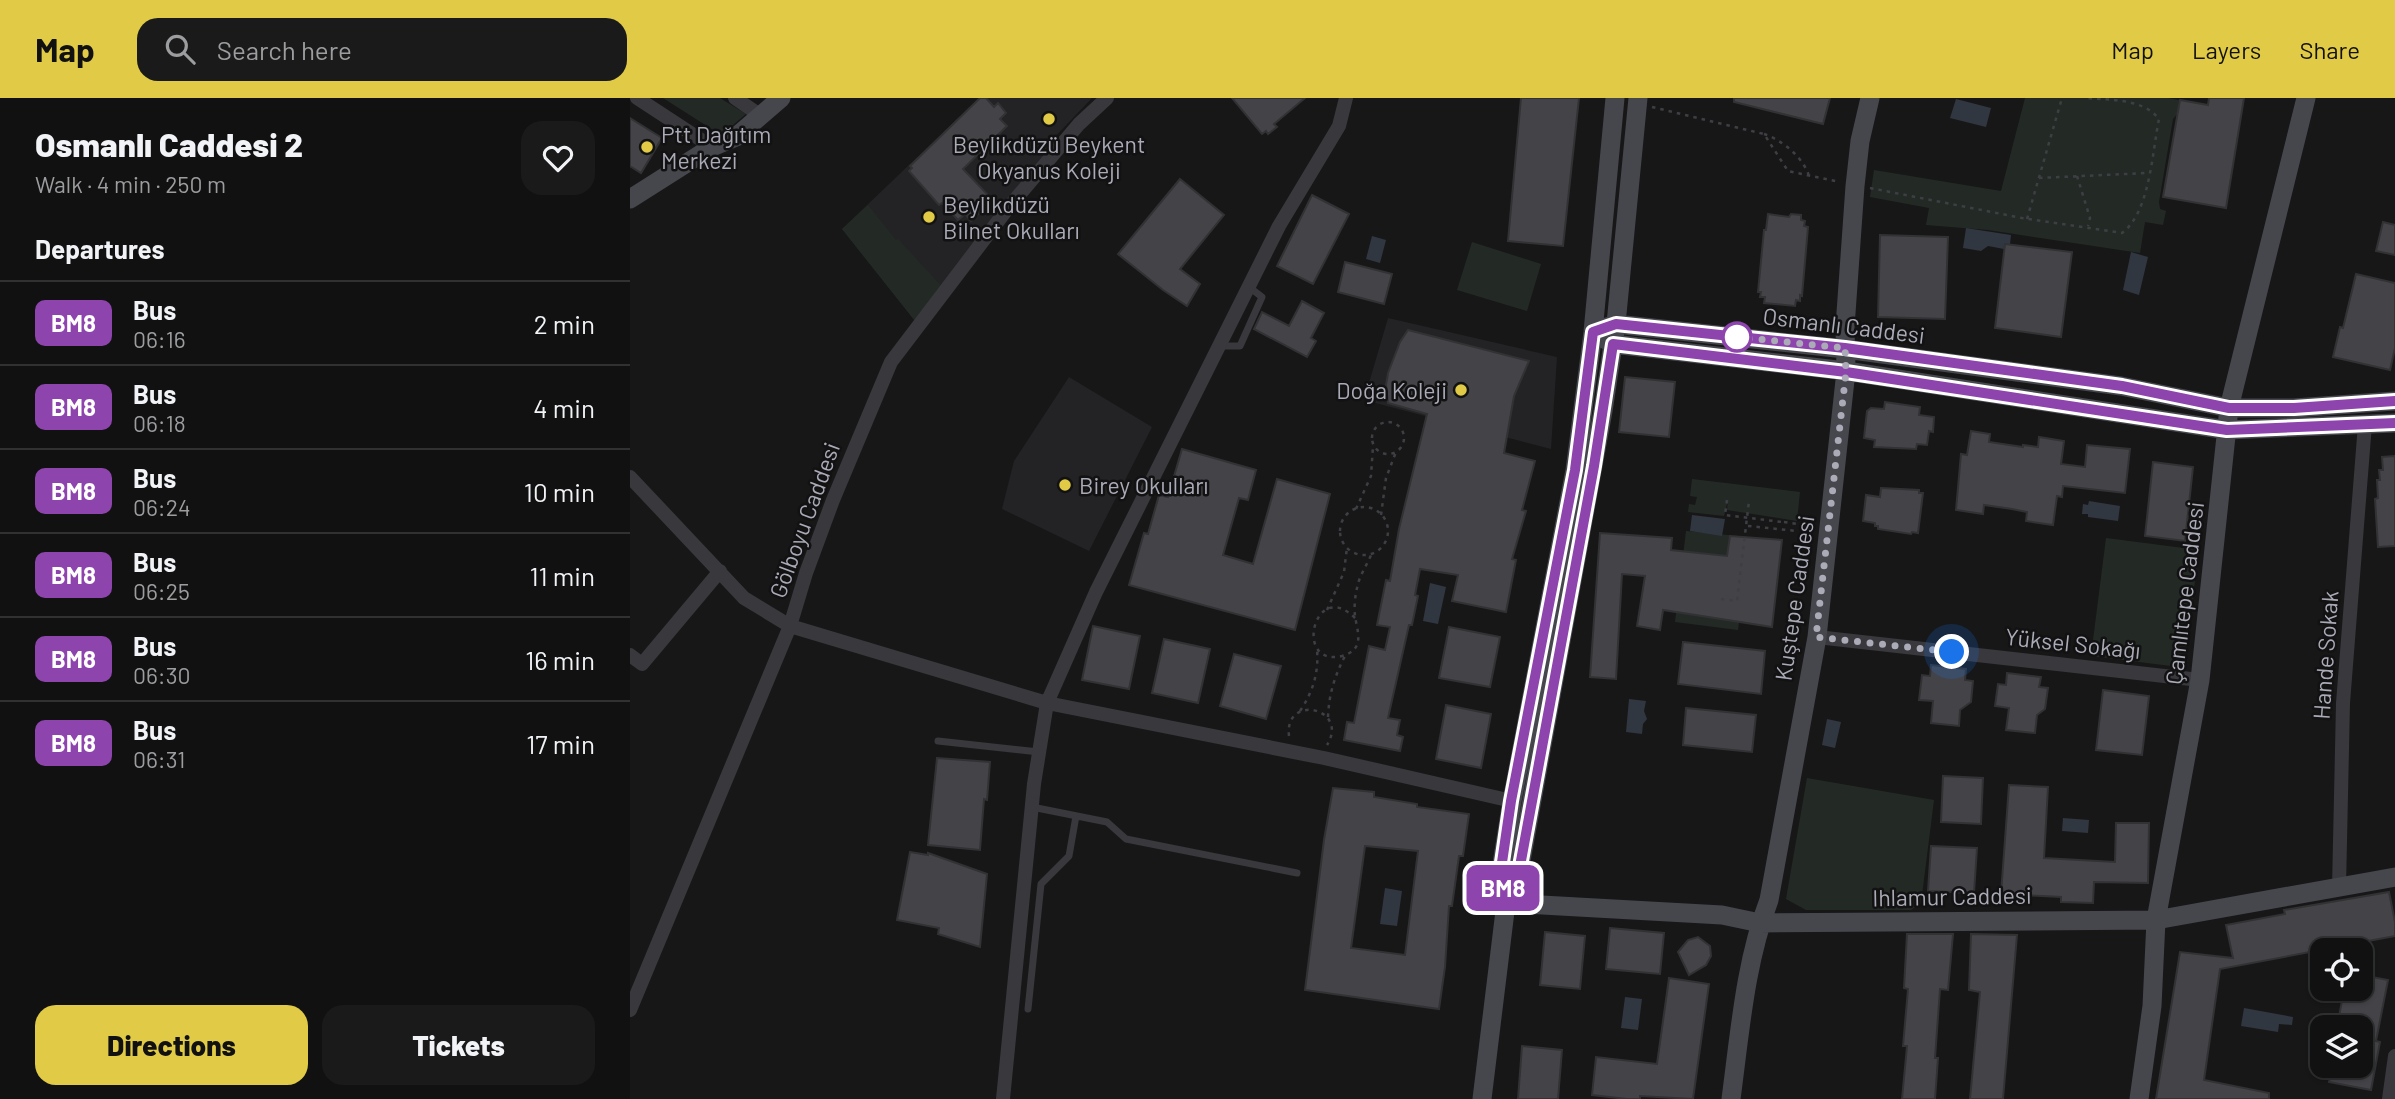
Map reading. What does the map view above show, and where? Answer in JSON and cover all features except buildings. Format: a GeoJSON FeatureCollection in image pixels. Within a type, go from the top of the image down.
{"type":"FeatureCollection","features":[{"type":"Feature","properties":{"kind":"street"},"geometry":{"type":"LineString","coordinates":[[637,98],[712,147]]}},
{"type":"Feature","properties":{"kind":"street"},"geometry":{"type":"LineString","coordinates":[[734,98],[761,116]]}},
{"type":"Feature","properties":{"kind":"street"},"geometry":{"type":"LineString","coordinates":[[630,199],[712,147],[736,137],[781,98]]}},
{"type":"Feature","properties":{"kind":"street","name":"Gölboyu Caddesi"},"geometry":{"type":"LineString","coordinates":[[630,1010],[790,626],[833,500],[891,362],[1008,208],[1079,124],[1107,98]]}},
{"type":"Feature","properties":{"kind":"street"},"geometry":{"type":"LineString","coordinates":[[1003,1099],[1032,806],[1046,703],[1096,592],[1279,226],[1339,127],[1346,98]]}},
{"type":"Feature","properties":{"kind":"street"},"geometry":{"type":"LineString","coordinates":[[1506,904],[1500,876],[1511,801],[1575,470],[1593,332],[1615,98]]}},
{"type":"Feature","properties":{"kind":"street","name":"Kuştepe Caddesi"},"geometry":{"type":"LineString","coordinates":[[1731,1099],[1747,979],[1760,923],[1769,900],[1816,637],[1846,372],[1845,348],[1858,152],[1870,98]]}},
{"type":"Feature","properties":{"kind":"street","name":"Çamlıtepe Caddesi"},"geometry":{"type":"LineString","coordinates":[[2139,1099],[2152,1006],[2156,920],[2200,680],[2229,408],[2306,98]]}},
{"type":"Feature","properties":{"kind":"street"},"geometry":{"type":"LineString","coordinates":[[1482,1099],[1506,904],[1518,877],[1596,452],[1645,102]]}},
{"type":"Feature","properties":{"kind":"street","name":"Osmanlı Caddesi"},"geometry":{"type":"LineString","coordinates":[[1593,332],[1616,324],[1845,348],[2122,386],[2229,408],[2294,408],[2395,401]]}},
{"type":"Feature","properties":{"kind":"street","name":"Osmanlı Caddesi"},"geometry":{"type":"LineString","coordinates":[[1593,332],[1613,344],[1846,372],[2227,430],[2395,423]]}},
{"type":"Feature","properties":{"kind":"street","name":"Hande Sokak"},"geometry":{"type":"LineString","coordinates":[[2339,888],[2343,703],[2365,424]]}},
{"type":"Feature","properties":{"kind":"street"},"geometry":{"type":"LineString","coordinates":[[630,477],[744,598],[790,626],[1046,703],[1324,758],[1511,801],[1532,803]]}},
{"type":"Feature","properties":{"kind":"street"},"geometry":{"type":"LineString","coordinates":[[636,659],[720,571]]}},
{"type":"Feature","properties":{"kind":"street","name":"Yüksel Sokağı"},"geometry":{"type":"LineString","coordinates":[[1816,637],[2200,680]]}},
{"type":"Feature","properties":{"kind":"street","name":"Ihlamur Caddesi"},"geometry":{"type":"LineString","coordinates":[[1506,904],[1722,915],[1760,923],[2156,920],[2395,877]]}},
{"type":"Feature","properties":{"kind":"street"},"geometry":{"type":"LineString","coordinates":[[2389,1099],[2395,1056]]}},
{"type":"Feature","properties":{"kind":"lane"},"geometry":{"type":"LineString","coordinates":[[938,741],[1039,752]]}},
{"type":"Feature","properties":{"kind":"lane"},"geometry":{"type":"LineString","coordinates":[[1032,806],[1107,822],[1126,839],[1297,873]]}},
{"type":"Feature","properties":{"kind":"lane"},"geometry":{"type":"LineString","coordinates":[[1028,1009],[1041,884],[1069,856],[1076,816]]}},
{"type":"Feature","properties":{"kind":"path"},"geometry":{"type":"LineString","coordinates":[[2028,219],[2062,98]]}},
{"type":"Feature","properties":{"kind":"path"},"geometry":{"type":"LineString","coordinates":[[1867,187],[2028,219],[2122,233],[2130,227],[2145,200],[2159,119],[2153,111],[2127,102],[2084,98]]}},
{"type":"Feature","properties":{"kind":"path"},"geometry":{"type":"LineString","coordinates":[[1645,102],[1775,138],[1803,163],[1809,176]]}},
{"type":"Feature","properties":{"kind":"path"},"geometry":{"type":"LineString","coordinates":[[1764,134],[1783,167],[1795,174],[1840,182]]}},
{"type":"Feature","properties":{"kind":"path"},"geometry":{"type":"LineString","coordinates":[[2039,178],[2149,173]]}},
{"type":"Feature","properties":{"kind":"path"},"geometry":{"type":"LineString","coordinates":[[2077,176],[2090,218],[2087,228]]}},
{"type":"Feature","properties":{"kind":"path"},"geometry":{"type":"LineString","coordinates":[[1287,751],[1290,738],[1288,729],[1294,716],[1309,698],[1316,676],[1313,628],[1321,614],[1327,610],[1344,572],[1347,547],[1340,533],[1341,525],[1344,518],[1356,509],[1371,476],[1373,433],[1379,424],[1394,423],[1402,429],[1404,439],[1396,452],[1380,452],[1373,443]]}},
{"type":"Feature","properties":{"kind":"path"},"geometry":{"type":"LineString","coordinates":[[1381,515],[1386,478],[1396,452]]}},
{"type":"Feature","properties":{"kind":"path"},"geometry":{"type":"LineString","coordinates":[[1727,500],[1725,515],[1797,524]]}},
{"type":"Feature","properties":{"kind":"path"},"geometry":{"type":"LineString","coordinates":[[1721,599],[1737,601],[1749,501]]}},
{"type":"Feature","properties":{"kind":"path"},"geometry":{"type":"LineString","coordinates":[[1347,547],[1361,554],[1371,553],[1382,547],[1386,540],[1387,524],[1381,515],[1371,508],[1356,509]]}},
{"type":"Feature","properties":{"kind":"path"},"geometry":{"type":"LineString","coordinates":[[1746,525],[1797,531]]}},
{"type":"Feature","properties":{"kind":"path"},"geometry":{"type":"LineString","coordinates":[[1316,646],[1333,656],[1346,654],[1359,641],[1356,618],[1357,587],[1371,553]]}},
{"type":"Feature","properties":{"kind":"path"},"geometry":{"type":"LineString","coordinates":[[1327,610],[1343,610],[1356,618]]}},
{"type":"Feature","properties":{"kind":"path"},"geometry":{"type":"LineString","coordinates":[[1324,758],[1331,736],[1328,719],[1332,685],[1346,654]]}},
{"type":"Feature","properties":{"kind":"path"},"geometry":{"type":"LineString","coordinates":[[1299,712],[1313,709],[1328,719]]}},
{"type":"Feature","properties":{"kind":"shaded area"},"geometry":{"type":"Polygon","coordinates":[[[663,98],[720,98],[746,114],[721,135],[663,98]]]}},
{"type":"Feature","properties":{"kind":"shaded area","name":"Beylikdüzü Bilnet Okulları"},"geometry":{"type":"Polygon","coordinates":[[[979,98],[1092,98],[1052,140],[1061,146],[919,326],[842,229],[979,98]]]}},
{"type":"Feature","properties":{"kind":"shaded area"},"geometry":{"type":"Polygon","coordinates":[[[2025,98],[2179,100],[2178,113],[2173,119],[2159,202],[2160,209],[2166,211],[2163,225],[2145,222],[2140,253],[1988,230],[1926,225],[1929,208],[1870,197],[1874,170],[2001,191],[2025,98]]]}},
{"type":"Feature","properties":{"kind":"shaded area"},"geometry":{"type":"Polygon","coordinates":[[[1956,99],[1991,108],[1986,127],[1950,118],[1956,99]]]}},
{"type":"Feature","properties":{"kind":"shaded area"},"geometry":{"type":"Polygon","coordinates":[[[868,205],[896,240],[898,239],[945,290],[919,326],[842,229],[868,205]]]}},
{"type":"Feature","properties":{"kind":"shaded area"},"geometry":{"type":"Polygon","coordinates":[[[1966,228],[2011,235],[2010,244],[2006,244],[2004,249],[1988,246],[1981,251],[1963,248],[1966,228]]]}},
{"type":"Feature","properties":{"kind":"shaded area"},"geometry":{"type":"Polygon","coordinates":[[[1372,236],[1386,240],[1380,263],[1366,259],[1372,236]]]}},
{"type":"Feature","properties":{"kind":"shaded area"},"geometry":{"type":"Polygon","coordinates":[[[1472,242],[1541,264],[1527,311],[1457,290],[1472,242]]]}},
{"type":"Feature","properties":{"kind":"shaded area"},"geometry":{"type":"Polygon","coordinates":[[[2131,252],[2148,257],[2139,295],[2123,290],[2131,252]]]}},
{"type":"Feature","properties":{"kind":"shaded area","name":"Doğa Koleji"},"geometry":{"type":"Polygon","coordinates":[[[1388,318],[1557,357],[1551,449],[1364,400],[1388,318]]]}},
{"type":"Feature","properties":{"kind":"shaded area","name":"Birey Okulları"},"geometry":{"type":"Polygon","coordinates":[[[1069,377],[1152,427],[1089,551],[1002,509],[1014,461],[1069,377]]]}},
{"type":"Feature","properties":{"kind":"shaded area"},"geometry":{"type":"Polygon","coordinates":[[[1692,479],[1800,492],[1797,521],[1727,510],[1728,500],[1724,516],[1688,512],[1689,504],[1695,505],[1697,497],[1690,496],[1692,479]]]}},
{"type":"Feature","properties":{"kind":"shaded area"},"geometry":{"type":"Polygon","coordinates":[[[2089,501],[2120,506],[2118,521],[2082,514],[2083,504],[2088,505],[2089,501]]]}},
{"type":"Feature","properties":{"kind":"shaded area"},"geometry":{"type":"Polygon","coordinates":[[[1692,515],[1725,519],[1722,536],[1690,531],[1692,515]]]}},
{"type":"Feature","properties":{"kind":"shaded area"},"geometry":{"type":"Polygon","coordinates":[[[1686,531],[1749,537],[1738,630],[1675,622],[1686,531]]]}},
{"type":"Feature","properties":{"kind":"shaded area"},"geometry":{"type":"Polygon","coordinates":[[[2106,538],[2199,550],[2184,666],[2091,656],[2106,538]]]}},
{"type":"Feature","properties":{"kind":"shaded area"},"geometry":{"type":"Polygon","coordinates":[[[1430,583],[1446,587],[1438,624],[1423,621],[1430,583]]]}},
{"type":"Feature","properties":{"kind":"shaded area"},"geometry":{"type":"Polygon","coordinates":[[[1629,699],[1646,701],[1644,711],[1647,719],[1643,724],[1642,734],[1626,732],[1629,699]]]}},
{"type":"Feature","properties":{"kind":"shaded area"},"geometry":{"type":"Polygon","coordinates":[[[1827,719],[1841,722],[1835,748],[1822,745],[1827,719]]]}},
{"type":"Feature","properties":{"kind":"shaded area"},"geometry":{"type":"Polygon","coordinates":[[[1807,778],[1934,800],[1921,903],[1911,910],[1806,910],[1786,899],[1807,778]]]}},
{"type":"Feature","properties":{"kind":"shaded area"},"geometry":{"type":"Polygon","coordinates":[[[2063,818],[2089,820],[2088,833],[2062,831],[2063,818]]]}},
{"type":"Feature","properties":{"kind":"shaded area"},"geometry":{"type":"Polygon","coordinates":[[[1385,888],[1402,891],[1397,926],[1380,924],[1385,888]]]}},
{"type":"Feature","properties":{"kind":"shaded area"},"geometry":{"type":"Polygon","coordinates":[[[1625,997],[1642,999],[1638,1030],[1621,1028],[1625,997]]]}},
{"type":"Feature","properties":{"kind":"shaded area"},"geometry":{"type":"Polygon","coordinates":[[[2244,1008],[2293,1017],[2292,1025],[2279,1024],[2278,1032],[2241,1026],[2244,1008]]]}},
{"type":"Feature","properties":{"kind":"bus line","name":"BM8"},"geometry":{"type":"LineString","coordinates":[[2395,401],[2294,408],[2229,408],[2122,386],[1845,348],[1616,324],[1593,332],[1575,470],[1511,801],[1500,876],[1506,904],[1518,877],[1594,466],[1613,344],[1846,372],[2227,430],[2395,423]]}},
{"type":"Feature","properties":{"kind":"place","name":"Beylikdüzü Beykent Okyanus Koleji"},"geometry":{"type":"Point","coordinates":[1049,119]}},
{"type":"Feature","properties":{"kind":"place","name":"Ptt Dağıtım Merkezi"},"geometry":{"type":"Point","coordinates":[647,147]}},
{"type":"Feature","properties":{"kind":"place","name":"Beylikdüzü Bilnet Okulları"},"geometry":{"type":"Point","coordinates":[929,217]}},
{"type":"Feature","properties":{"kind":"place","name":"Doğa Koleji"},"geometry":{"type":"Point","coordinates":[1461,390]}},
{"type":"Feature","properties":{"kind":"place","name":"Birey Okulları"},"geometry":{"type":"Point","coordinates":[1065,485]}},
{"type":"Feature","properties":{"kind":"route"},"geometry":{"type":"LineString","coordinates":[[1737,337],[1845,348],[1846,372],[1816,637],[1952,652]]}}]}
